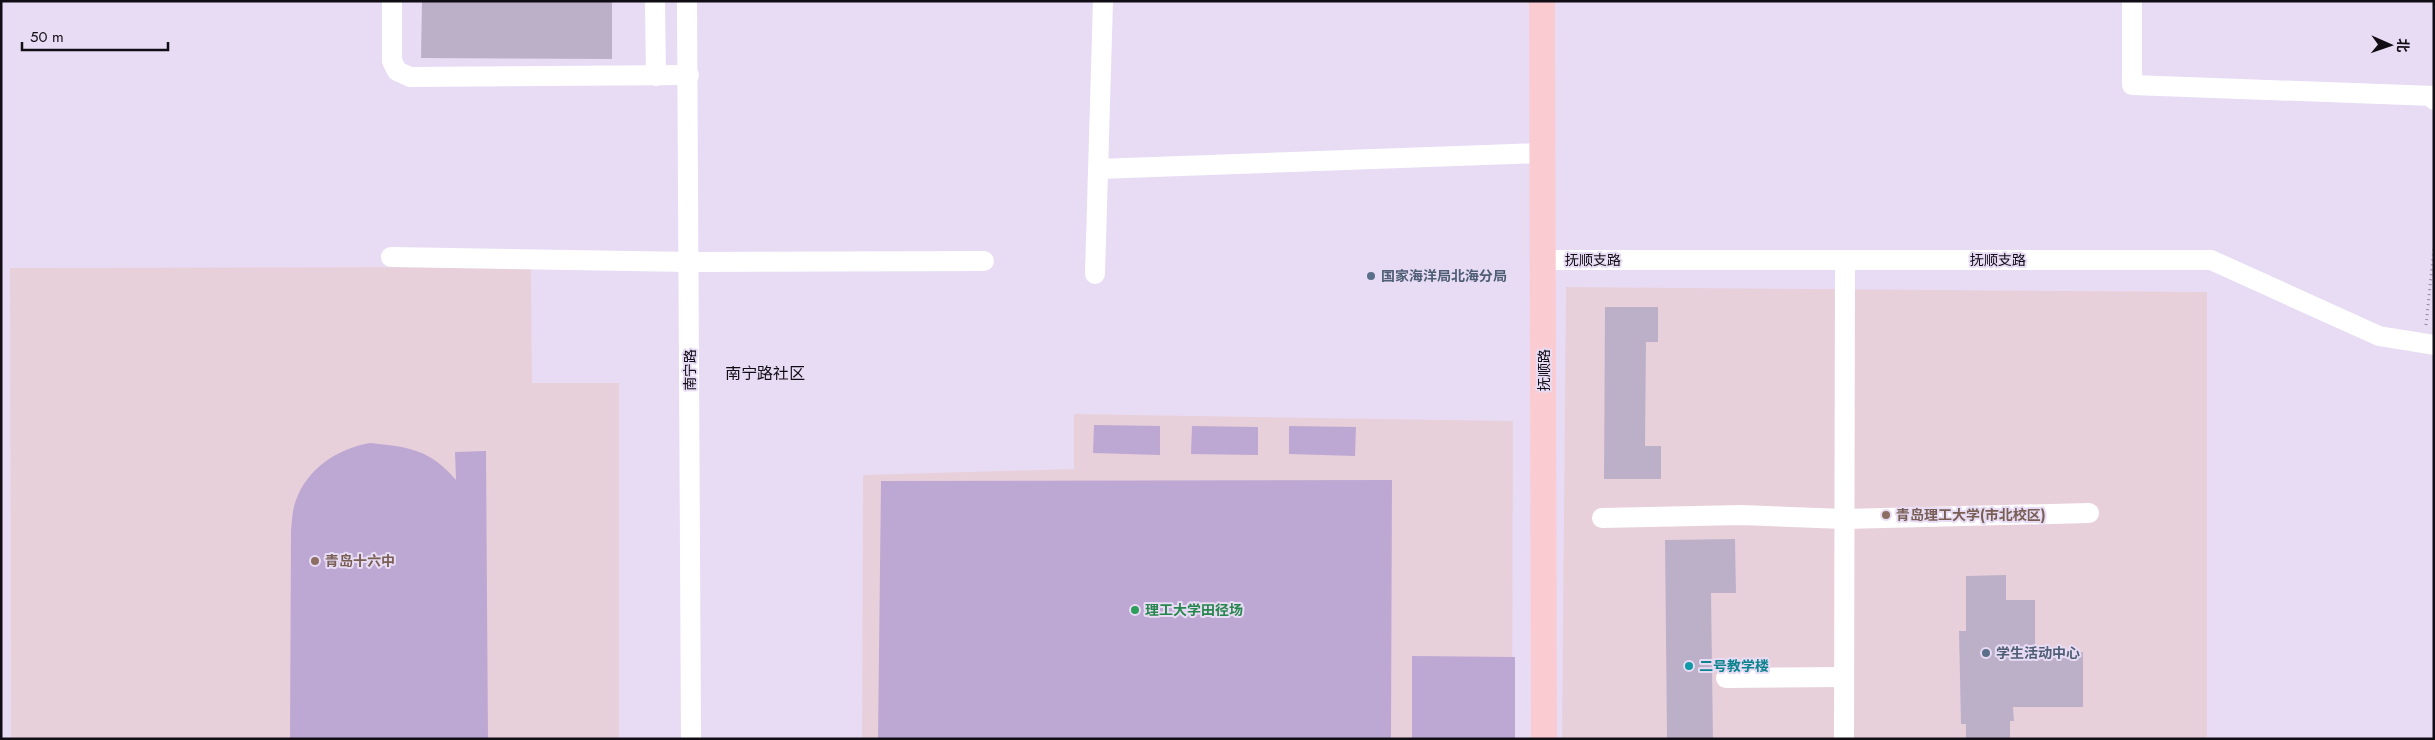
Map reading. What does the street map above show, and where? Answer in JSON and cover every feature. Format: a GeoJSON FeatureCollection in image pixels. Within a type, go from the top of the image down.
{"type":"FeatureCollection","features":[{"type":"Feature","properties":{"kind":"main road","name":"抚顺路"},"geometry":{"type":"LineString","coordinates":[[1542,1],[1544,739]]}},
{"type":"Feature","properties":{"kind":"street"},"geometry":{"type":"LineString","coordinates":[[392,1],[392,60],[397,71],[410,77],[689,75]]}},
{"type":"Feature","properties":{"kind":"street"},"geometry":{"type":"LineString","coordinates":[[656,1],[656,76]]}},
{"type":"Feature","properties":{"kind":"street","name":"南宁路"},"geometry":{"type":"LineString","coordinates":[[687,1],[689,75],[691,739]]}},
{"type":"Feature","properties":{"kind":"street"},"geometry":{"type":"LineString","coordinates":[[1095,274],[1103,1]]}},
{"type":"Feature","properties":{"kind":"street"},"geometry":{"type":"LineString","coordinates":[[2132,1],[2132,85],[2434,96],[2434,100]]}},
{"type":"Feature","properties":{"kind":"street"},"geometry":{"type":"LineString","coordinates":[[1098,169],[1543,153]]}},
{"type":"Feature","properties":{"kind":"street"},"geometry":{"type":"LineString","coordinates":[[391,257],[690,262],[984,261]]}},
{"type":"Feature","properties":{"kind":"street","name":"抚顺支路"},"geometry":{"type":"LineString","coordinates":[[1544,260],[2210,260],[2379,336],[2429,344]]}},
{"type":"Feature","properties":{"kind":"street"},"geometry":{"type":"LineString","coordinates":[[1844,739],[1845,260]]}},
{"type":"Feature","properties":{"kind":"street"},"geometry":{"type":"LineString","coordinates":[[1602,518],[1741,515],[1844,519],[2090,513]]}},
{"type":"Feature","properties":{"kind":"street"},"geometry":{"type":"LineString","coordinates":[[1726,678],[1844,677]]}},
{"type":"Feature","properties":{"kind":"path"},"geometry":{"type":"LineString","coordinates":[[2429,344],[2434,248]]}},
{"type":"Feature","properties":{"kind":"shaded area","name":"青岛十六中"},"geometry":{"type":"Polygon","coordinates":[[[531,267],[532,383],[619,383],[619,739],[11,739],[10,268],[531,267]]]}},
{"type":"Feature","properties":{"kind":"shaded area","name":"青岛理工大学(市北校区)"},"geometry":{"type":"Polygon","coordinates":[[[1566,287],[2207,292],[2207,739],[1562,739],[1566,287]]]}},
{"type":"Feature","properties":{"kind":"shaded area","name":"理工大学田径场"},"geometry":{"type":"Polygon","coordinates":[[[1074,414],[1513,421],[1512,739],[862,739],[863,475],[1074,469],[1074,414]]]}},
{"type":"Feature","properties":{"kind":"shaded area"},"geometry":{"type":"Polygon","coordinates":[[[1094,425],[1160,426],[1160,455],[1093,453],[1094,425]]]}},
{"type":"Feature","properties":{"kind":"shaded area"},"geometry":{"type":"Polygon","coordinates":[[[1192,426],[1258,427],[1258,455],[1191,454],[1192,426]]]}},
{"type":"Feature","properties":{"kind":"shaded area"},"geometry":{"type":"Polygon","coordinates":[[[1289,426],[1356,427],[1355,456],[1289,454],[1289,426]]]}},
{"type":"Feature","properties":{"kind":"shaded area"},"geometry":{"type":"Polygon","coordinates":[[[370,443],[418,451],[437,462],[456,480],[455,452],[486,451],[488,739],[290,739],[291,531],[295,504],[301,489],[316,469],[335,455],[370,443]]]}},
{"type":"Feature","properties":{"kind":"shaded area","name":"理工大学田径场"},"geometry":{"type":"Polygon","coordinates":[[[1392,480],[1391,739],[878,739],[881,481],[1392,480]]]}},
{"type":"Feature","properties":{"kind":"shaded area"},"geometry":{"type":"Polygon","coordinates":[[[1412,656],[1515,657],[1515,739],[1412,739],[1412,656]]]}},
{"type":"Feature","properties":{"kind":"building"},"geometry":{"type":"Polygon","coordinates":[[[422,1],[612,1],[612,59],[421,58],[422,1]]]}},
{"type":"Feature","properties":{"kind":"building"},"geometry":{"type":"Polygon","coordinates":[[[1605,307],[1658,307],[1658,342],[1646,342],[1645,446],[1661,446],[1661,479],[1604,479],[1605,307]]]}},
{"type":"Feature","properties":{"kind":"building","name":"二号教学楼"},"geometry":{"type":"Polygon","coordinates":[[[1735,539],[1736,593],[1711,593],[1713,739],[1667,739],[1665,540],[1735,539]]]}},
{"type":"Feature","properties":{"kind":"building","name":"学生活动中心"},"geometry":{"type":"Polygon","coordinates":[[[2006,575],[2006,600],[2035,600],[2035,652],[2083,652],[2083,707],[2013,707],[2014,721],[2010,721],[2010,739],[1966,739],[1966,724],[1961,724],[1959,631],[1966,631],[1966,576],[2006,575]]]}},
{"type":"Feature","properties":{"kind":"place","name":"国家海洋局北海分局"},"geometry":{"type":"Point","coordinates":[1371,276]}},
{"type":"Feature","properties":{"kind":"place","name":"青岛理工大学(市北校区)"},"geometry":{"type":"Point","coordinates":[1886,515]}},
{"type":"Feature","properties":{"kind":"place","name":"青岛十六中"},"geometry":{"type":"Point","coordinates":[315,561]}},
{"type":"Feature","properties":{"kind":"place","name":"理工大学田径场"},"geometry":{"type":"Point","coordinates":[1135,610]}},
{"type":"Feature","properties":{"kind":"place","name":"学生活动中心"},"geometry":{"type":"Point","coordinates":[1986,653]}},
{"type":"Feature","properties":{"kind":"place","name":"二号教学楼"},"geometry":{"type":"Point","coordinates":[1689,666]}},
{"type":"Feature","properties":{"kind":"district","name":"南宁路社区"},"geometry":{"type":"Point","coordinates":[765,373]}}]}
